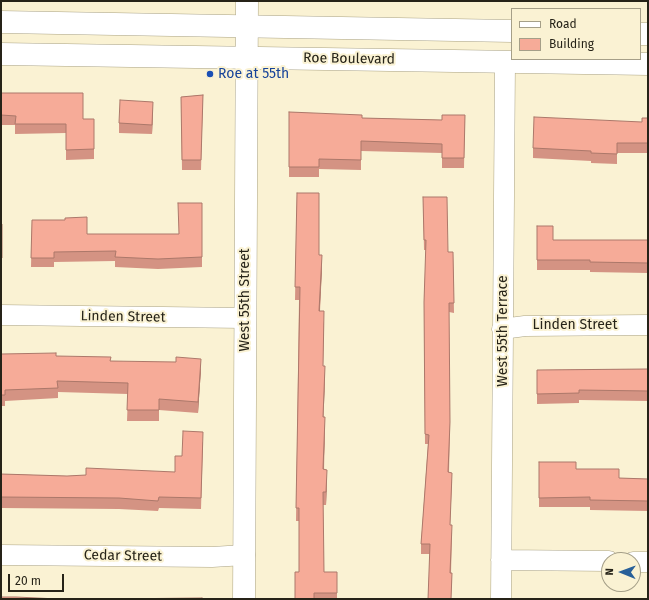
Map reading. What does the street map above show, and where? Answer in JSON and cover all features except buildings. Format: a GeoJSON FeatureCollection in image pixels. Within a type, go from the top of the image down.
{"type":"FeatureCollection","features":[{"type":"Feature","properties":{"kind":"main road","name":"West 55th Street"},"geometry":{"type":"LineString","coordinates":[[244,599],[244,318],[247,1]]}},
{"type":"Feature","properties":{"kind":"main road"},"geometry":{"type":"LineString","coordinates":[[1,22],[511,31]]}},
{"type":"Feature","properties":{"kind":"main road","name":"Roe Boulevard"},"geometry":{"type":"LineString","coordinates":[[1,54],[648,64]]}},
{"type":"Feature","properties":{"kind":"street","name":"West 55th Terrace"},"geometry":{"type":"LineString","coordinates":[[501,599],[505,62]]}},
{"type":"Feature","properties":{"kind":"street","name":"Linden Street"},"geometry":{"type":"LineString","coordinates":[[1,315],[244,318]]}},
{"type":"Feature","properties":{"kind":"street","name":"Linden Street"},"geometry":{"type":"LineString","coordinates":[[502,329],[525,326],[648,325]]}},
{"type":"Feature","properties":{"kind":"street","name":"Cedar Street"},"geometry":{"type":"LineString","coordinates":[[1,555],[212,557],[245,555]]}},
{"type":"Feature","properties":{"kind":"street"},"geometry":{"type":"LineString","coordinates":[[501,560],[601,561]]}},
{"type":"Feature","properties":{"kind":"place","name":"Roe at 55th"},"geometry":{"type":"Point","coordinates":[210,74]}}]}
